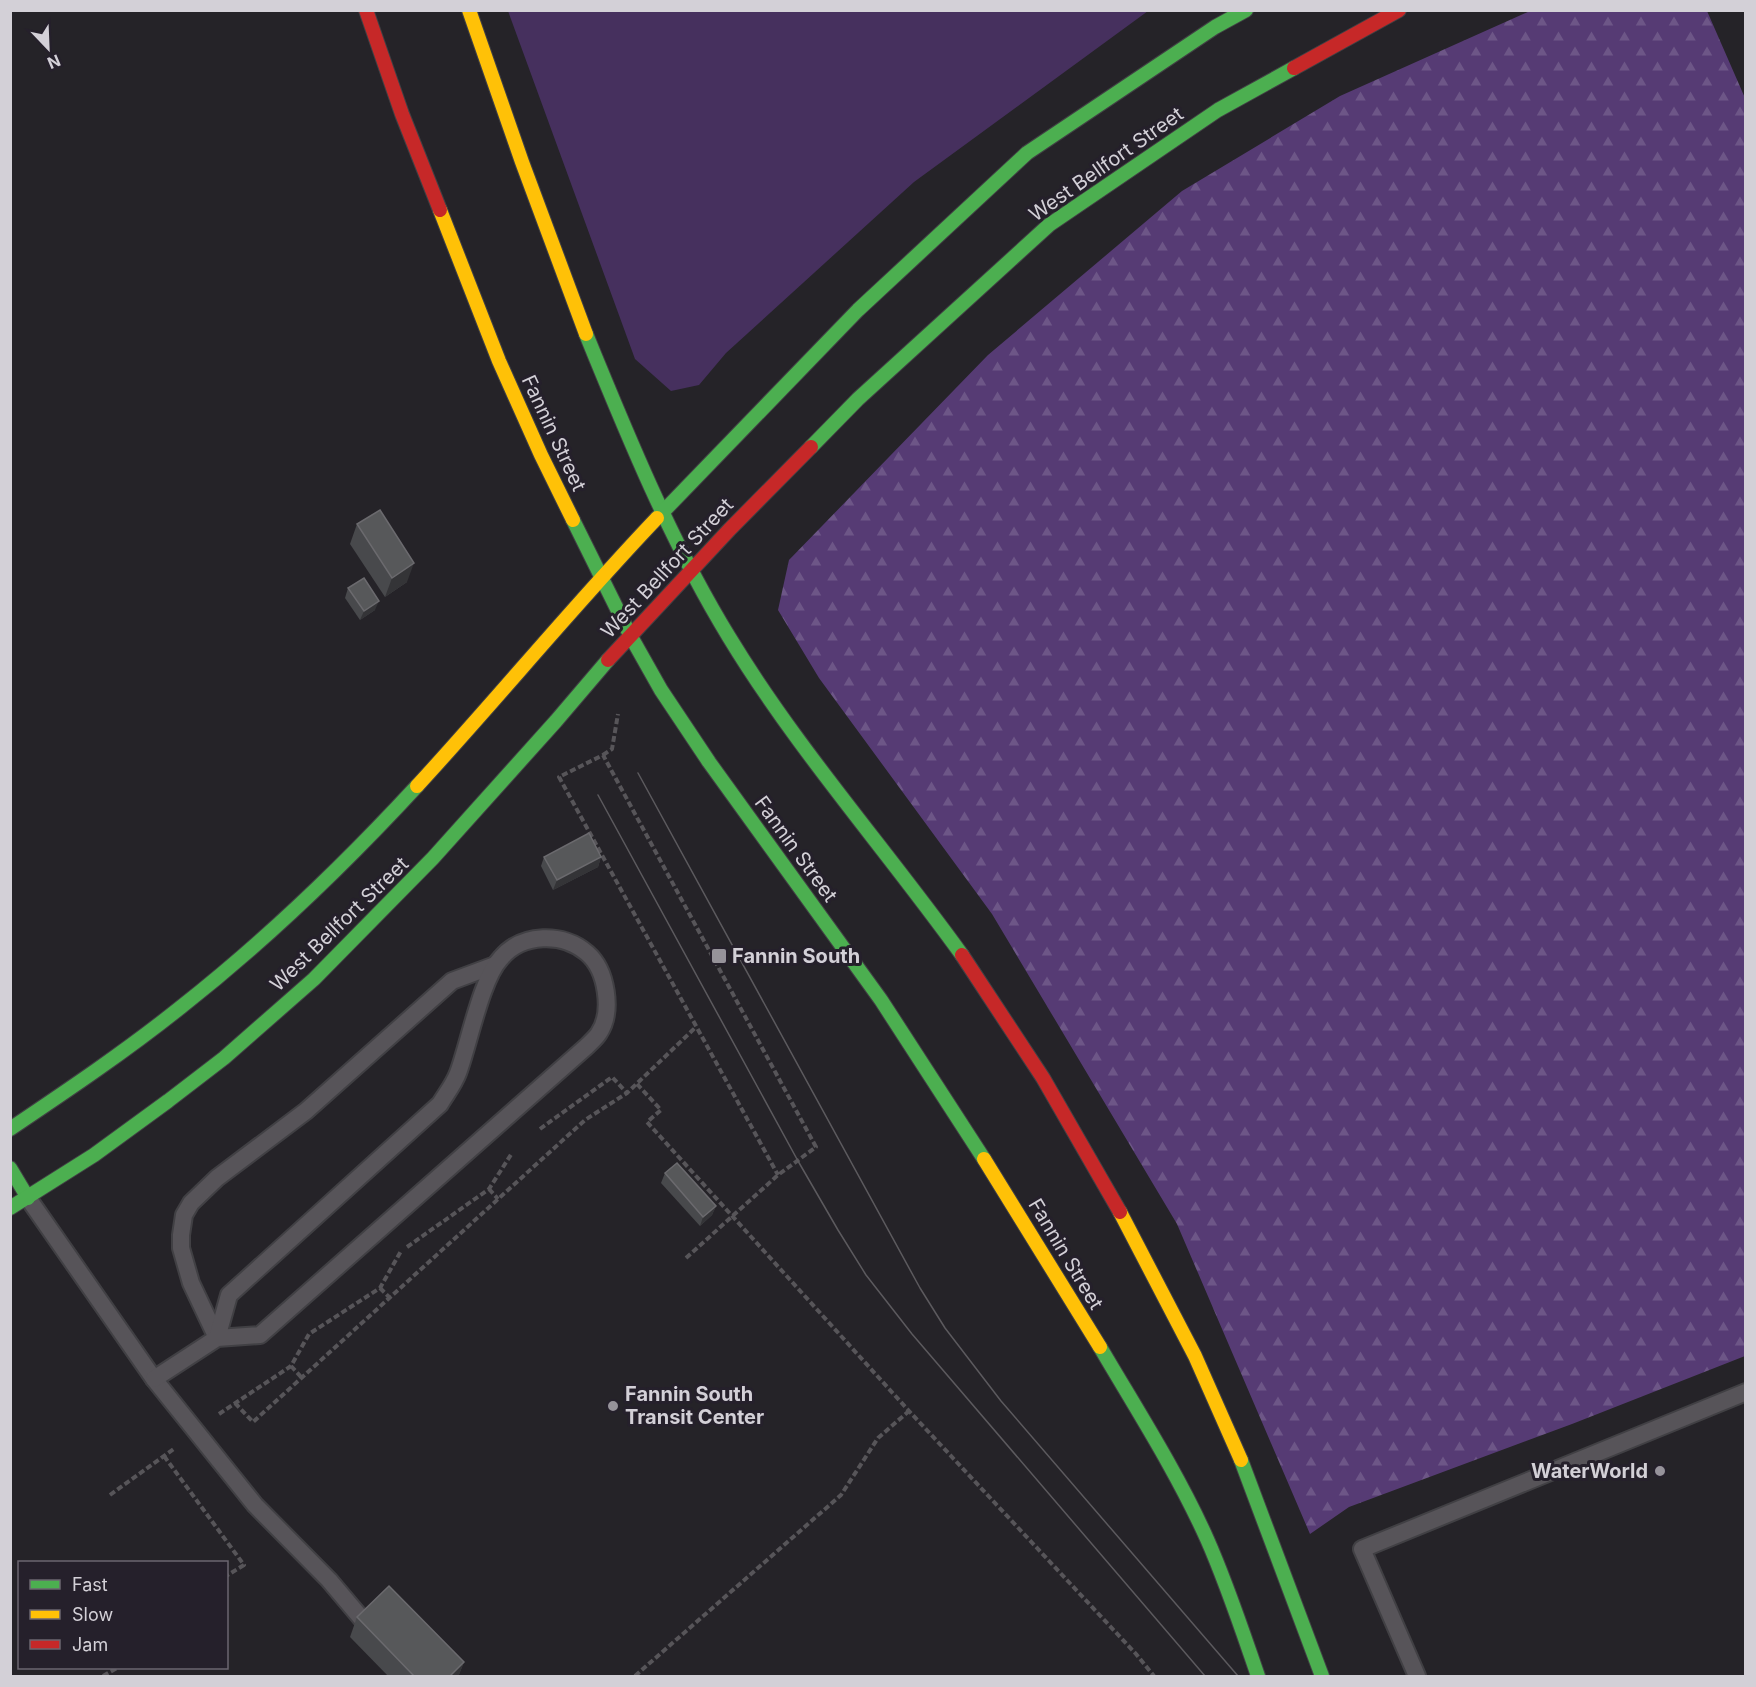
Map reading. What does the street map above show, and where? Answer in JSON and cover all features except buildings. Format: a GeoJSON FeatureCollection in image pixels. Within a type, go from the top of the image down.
{"type":"FeatureCollection","features":[{"type":"Feature","properties":{"kind":"main road","name":"Fannin Street"},"geometry":{"type":"LineString","coordinates":[[366,10],[402,114],[499,362],[630,634],[661,690],[709,762],[881,1000],[980,1152],[1092,1334],[1171,1469],[1206,1537],[1233,1602],[1258,1677]]}},
{"type":"Feature","properties":{"kind":"main road"},"geometry":{"type":"LineString","coordinates":[[469,10],[592,351],[712,609],[760,684],[990,995],[1087,1152],[1157,1280],[1217,1403],[1268,1529],[1322,1677]]}},
{"type":"Feature","properties":{"kind":"main road","name":"West Bellfort Street"},"geometry":{"type":"LineString","coordinates":[[10,1129],[91,1074],[182,1007],[245,953],[362,845],[601,577],[664,510],[858,310],[1027,153],[1215,27],[1246,10]]}},
{"type":"Feature","properties":{"kind":"main road","name":"West Bellfort Street"},"geometry":{"type":"LineString","coordinates":[[10,1208],[94,1155],[168,1101],[224,1058],[314,979],[433,858],[630,634],[692,568],[858,399],[1049,225],[1218,110],[1399,10]]}},
{"type":"Feature","properties":{"kind":"main road"},"geometry":{"type":"LineString","coordinates":[[10,1168],[28,1198]]}},
{"type":"Feature","properties":{"kind":"lane"},"geometry":{"type":"LineString","coordinates":[[154,1379],[217,1338],[260,1335],[599,1033],[605,1019],[606,990],[597,966],[589,954],[565,941],[550,938],[537,939],[511,949],[495,965],[488,979],[458,1076],[440,1104],[229,1295],[217,1338]]}},
{"type":"Feature","properties":{"kind":"lane"},"geometry":{"type":"LineString","coordinates":[[217,1338],[191,1283],[181,1248],[184,1215],[191,1203],[217,1178],[306,1111],[452,981],[495,965]]}},
{"type":"Feature","properties":{"kind":"lane"},"geometry":{"type":"LineString","coordinates":[[28,1198],[154,1379],[255,1505],[329,1580],[382,1643]]}},
{"type":"Feature","properties":{"kind":"lane"},"geometry":{"type":"LineString","coordinates":[[1417,1677],[1362,1549],[1746,1392]]}},
{"type":"Feature","properties":{"kind":"path"},"geometry":{"type":"LineString","coordinates":[[618,714],[612,749],[559,777],[778,1175]]}},
{"type":"Feature","properties":{"kind":"path"},"geometry":{"type":"LineString","coordinates":[[603,755],[816,1147],[778,1175],[686,1258]]}},
{"type":"Feature","properties":{"kind":"path"},"geometry":{"type":"LineString","coordinates":[[235,1403],[253,1422],[585,1120],[627,1093],[696,1027]]}},
{"type":"Feature","properties":{"kind":"path"},"geometry":{"type":"LineString","coordinates":[[535,1133],[612,1077],[627,1093]]}},
{"type":"Feature","properties":{"kind":"path"},"geometry":{"type":"LineString","coordinates":[[637,1084],[661,1110],[647,1122],[1154,1677]]}},
{"type":"Feature","properties":{"kind":"path"},"geometry":{"type":"LineString","coordinates":[[110,1495],[235,1403],[291,1366],[309,1334],[380,1288],[401,1251],[489,1189],[516,1147]]}},
{"type":"Feature","properties":{"kind":"path"},"geometry":{"type":"LineString","coordinates":[[489,1189],[498,1199]]}},
{"type":"Feature","properties":{"kind":"path"},"geometry":{"type":"LineString","coordinates":[[380,1288],[390,1298]]}},
{"type":"Feature","properties":{"kind":"path"},"geometry":{"type":"LineString","coordinates":[[291,1366],[302,1378]]}},
{"type":"Feature","properties":{"kind":"path"},"geometry":{"type":"LineString","coordinates":[[635,1677],[841,1495],[878,1438],[909,1411]]}},
{"type":"Feature","properties":{"kind":"path"},"geometry":{"type":"LineString","coordinates":[[164,1456],[244,1564],[228,1575]]}},
{"type":"Feature","properties":{"kind":"shaded area"},"geometry":{"type":"Polygon","coordinates":[[[508,10],[1148,11],[914,182],[726,353],[699,385],[671,391],[635,359],[508,10]]]}},
{"type":"Feature","properties":{"kind":"green space"},"geometry":{"type":"Polygon","coordinates":[[[1530,11],[1707,11],[1745,98],[1745,1356],[1572,1424],[1349,1507],[1310,1534],[1177,1224],[992,914],[819,678],[778,610],[789,560],[988,355],[1182,191],[1340,96],[1530,11]]]}},
{"type":"Feature","properties":{"kind":"tram line"},"geometry":{"type":"LineString","coordinates":[[638,773],[920,1288],[945,1328],[1001,1401],[1238,1676]]}},
{"type":"Feature","properties":{"kind":"tram line"},"geometry":{"type":"LineString","coordinates":[[598,795],[798,1161],[866,1275],[912,1334],[1205,1676]]}},
{"type":"Feature","properties":{"kind":"traffic: fast"},"geometry":{"type":"LineString","coordinates":[[657,518],[858,310],[1027,153],[1215,27],[1246,10]]}},
{"type":"Feature","properties":{"kind":"traffic: fast"},"geometry":{"type":"LineString","coordinates":[[811,447],[858,399],[1049,225],[1218,110],[1294,68]]}},
{"type":"Feature","properties":{"kind":"traffic: fast"},"geometry":{"type":"LineString","coordinates":[[586,334],[669,527],[729,637],[812,759],[962,955]]}},
{"type":"Feature","properties":{"kind":"traffic: fast"},"geometry":{"type":"LineString","coordinates":[[573,520],[630,635],[661,690],[709,762],[881,1000],[984,1159]]}},
{"type":"Feature","properties":{"kind":"traffic: fast"},"geometry":{"type":"LineString","coordinates":[[10,1208],[94,1155],[168,1101],[224,1058],[314,979],[433,858],[608,660]]}},
{"type":"Feature","properties":{"kind":"traffic: fast"},"geometry":{"type":"LineString","coordinates":[[10,1129],[118,1055],[243,956],[361,845],[417,786]]}},
{"type":"Feature","properties":{"kind":"traffic: fast"},"geometry":{"type":"LineString","coordinates":[[10,1168],[28,1198]]}},
{"type":"Feature","properties":{"kind":"traffic: fast"},"geometry":{"type":"LineString","coordinates":[[1100,1347],[1195,1514],[1221,1573],[1258,1676]]}},
{"type":"Feature","properties":{"kind":"traffic: fast"},"geometry":{"type":"LineString","coordinates":[[1241,1460],[1322,1676]]}},
{"type":"Feature","properties":{"kind":"traffic: slow"},"geometry":{"type":"LineString","coordinates":[[469,10],[586,334]]}},
{"type":"Feature","properties":{"kind":"traffic: slow"},"geometry":{"type":"LineString","coordinates":[[440,210],[499,361],[573,520]]}},
{"type":"Feature","properties":{"kind":"traffic: slow"},"geometry":{"type":"LineString","coordinates":[[417,786],[657,518]]}},
{"type":"Feature","properties":{"kind":"traffic: slow"},"geometry":{"type":"LineString","coordinates":[[984,1159],[1100,1347]]}},
{"type":"Feature","properties":{"kind":"traffic: slow"},"geometry":{"type":"LineString","coordinates":[[1120,1212],[1195,1356],[1241,1460]]}},
{"type":"Feature","properties":{"kind":"traffic: jam"},"geometry":{"type":"LineString","coordinates":[[366,10],[402,114],[440,210]]}},
{"type":"Feature","properties":{"kind":"traffic: jam"},"geometry":{"type":"LineString","coordinates":[[1294,68],[1399,10]]}},
{"type":"Feature","properties":{"kind":"traffic: jam"},"geometry":{"type":"LineString","coordinates":[[608,660],[729,530],[811,447]]}},
{"type":"Feature","properties":{"kind":"traffic: jam"},"geometry":{"type":"LineString","coordinates":[[962,955],[1043,1078],[1120,1212]]}},
{"type":"Feature","properties":{"kind":"place","name":"Fannin South"},"geometry":{"type":"Point","coordinates":[719,956]}},
{"type":"Feature","properties":{"kind":"place","name":"Fannin South Transit Center"},"geometry":{"type":"Point","coordinates":[613,1406]}},
{"type":"Feature","properties":{"kind":"place","name":"WaterWorld"},"geometry":{"type":"Point","coordinates":[1660,1471]}}]}
